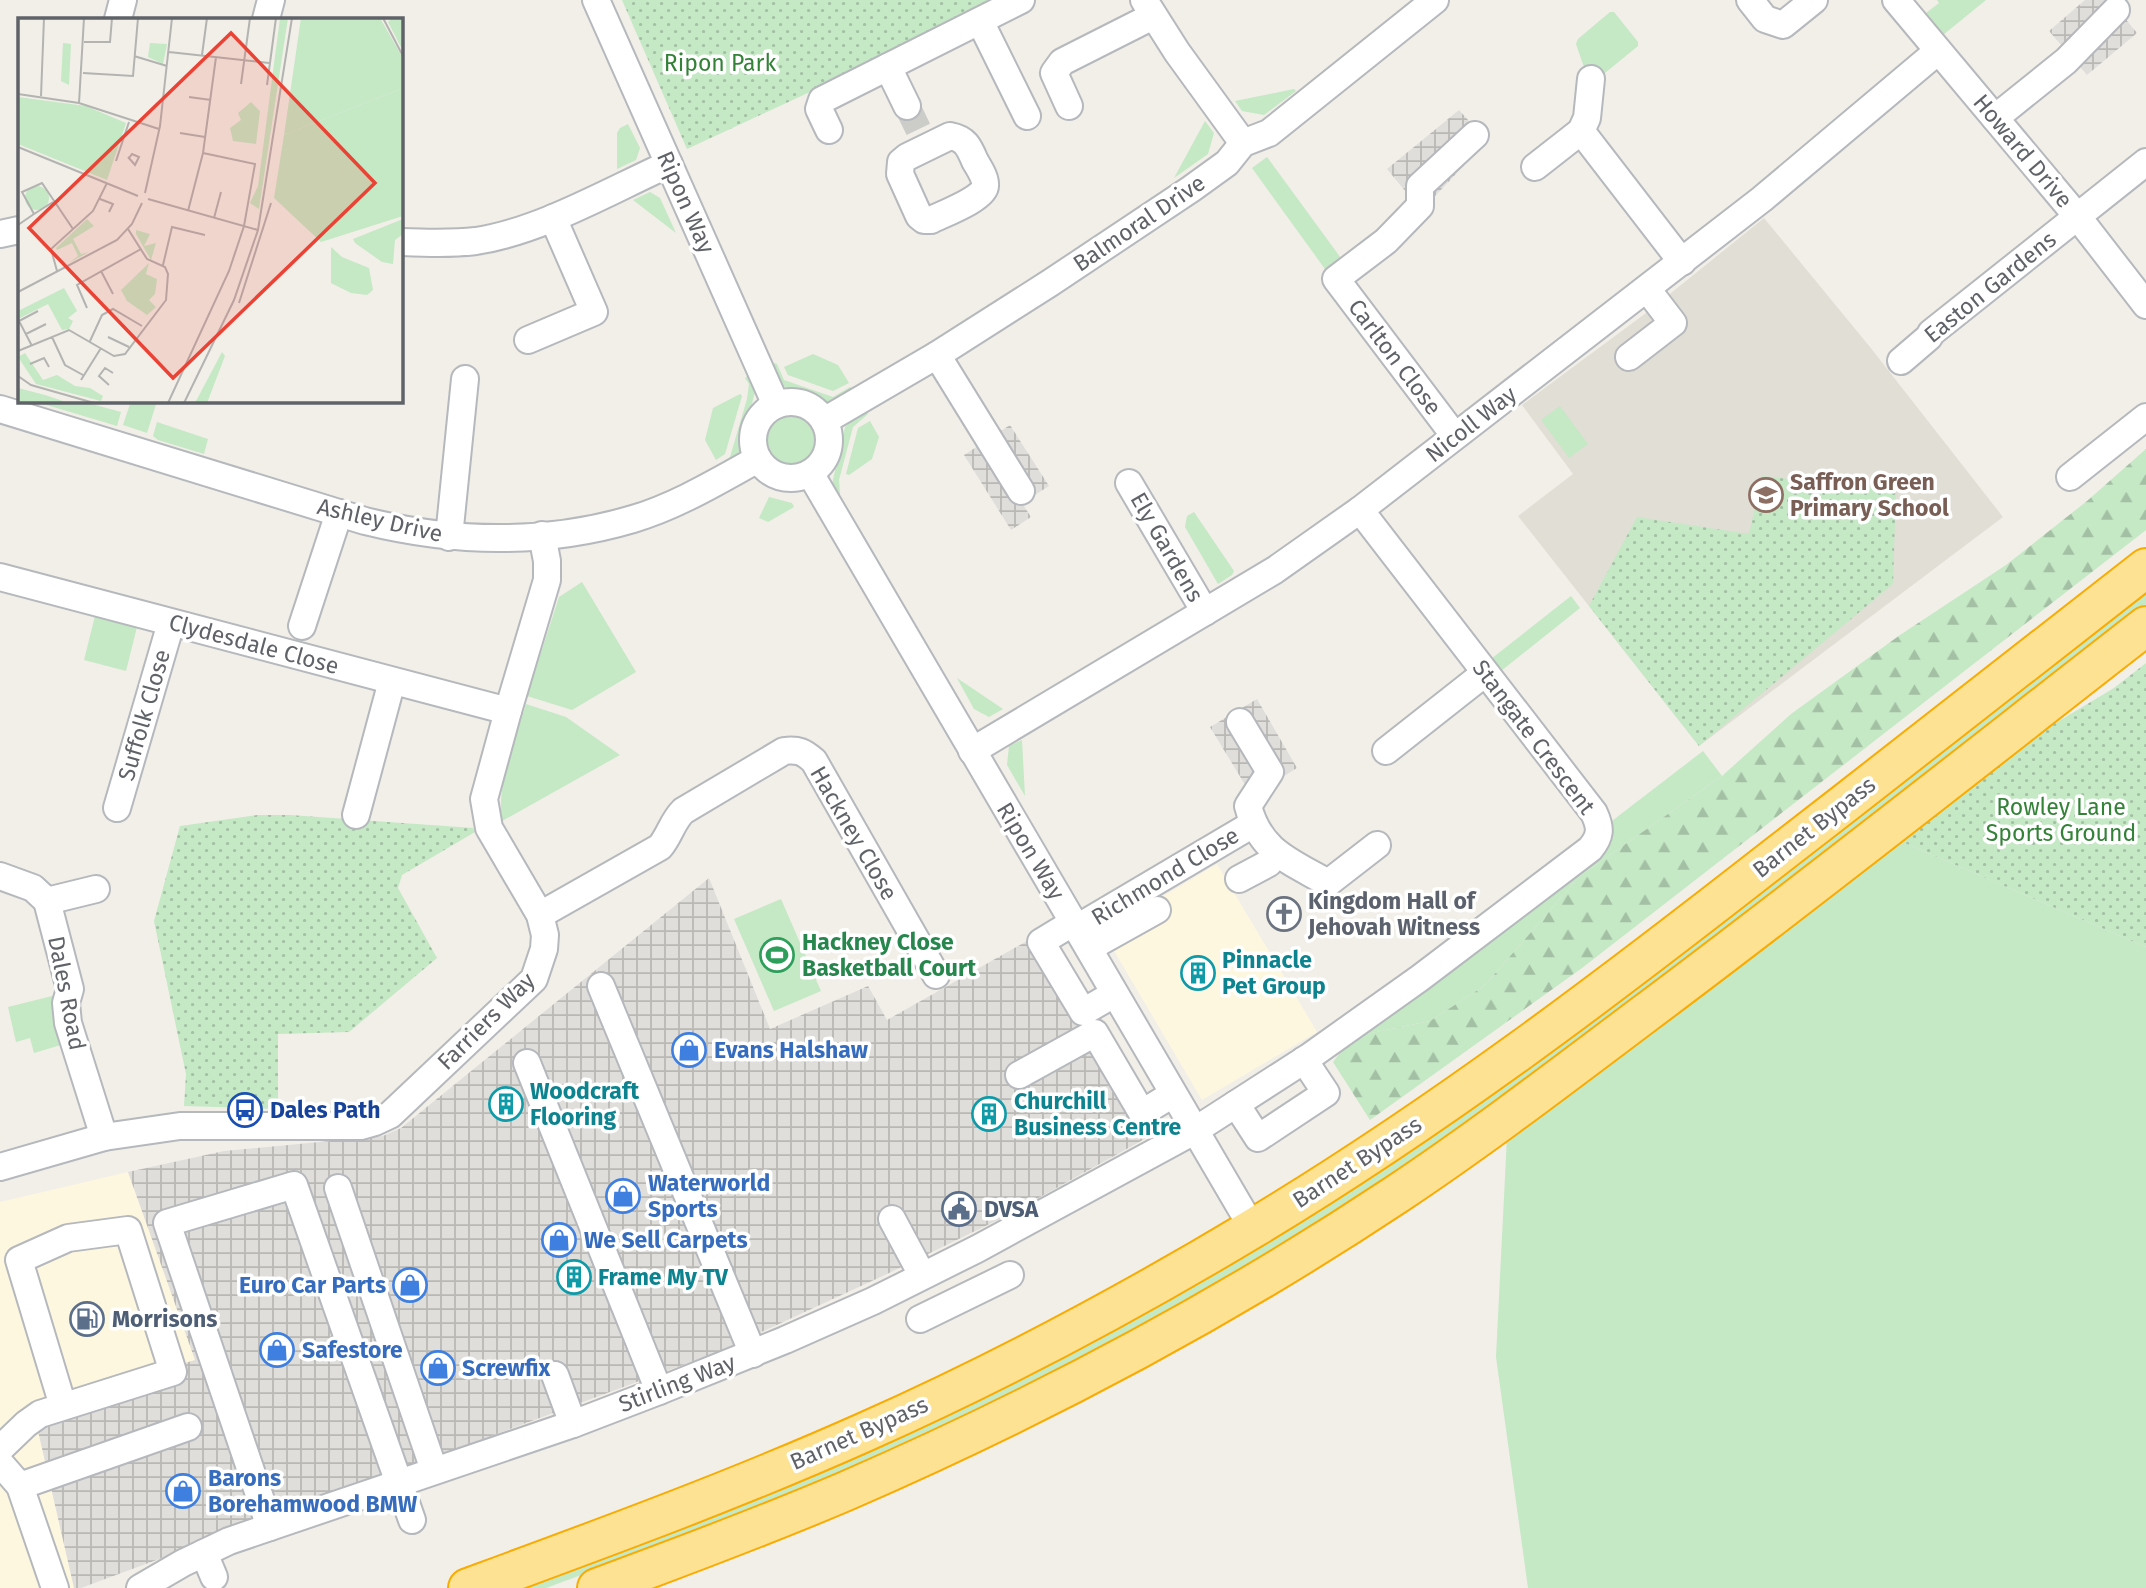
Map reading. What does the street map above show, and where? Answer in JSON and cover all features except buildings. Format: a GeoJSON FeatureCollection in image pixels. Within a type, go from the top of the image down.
{"type":"FeatureCollection","features":[{"type":"Feature","properties":{"kind":"highway","name":"Barnet Bypass"},"geometry":{"type":"LineString","coordinates":[[468,1588],[695,1502],[863,1433],[1019,1358],[1141,1294],[1253,1229],[1377,1151],[1556,1026],[2146,568]]}},
{"type":"Feature","properties":{"kind":"highway","name":"Barnet Bypass"},"geometry":{"type":"LineString","coordinates":[[597,1588],[846,1491],[971,1434],[1174,1329],[1287,1263],[1396,1195],[1498,1124],[1775,915],[2146,626]]}},
{"type":"Feature","properties":{"kind":"street"},"geometry":{"type":"LineString","coordinates":[[118,18],[123,0]]}},
{"type":"Feature","properties":{"kind":"street"},"geometry":{"type":"LineString","coordinates":[[266,18],[271,0]]}},
{"type":"Feature","properties":{"kind":"street","name":"Ripon Way"},"geometry":{"type":"LineString","coordinates":[[596,0],[776,405]]}},
{"type":"Feature","properties":{"kind":"street"},"geometry":{"type":"LineString","coordinates":[[829,130],[819,109],[822,100],[1021,0]]}},
{"type":"Feature","properties":{"kind":"street","name":"Balmoral Drive"},"geometry":{"type":"LineString","coordinates":[[824,421],[937,355],[1180,197],[1227,163],[1243,143],[1269,133],[1435,0]]}},
{"type":"Feature","properties":{"kind":"street"},"geometry":{"type":"LineString","coordinates":[[1750,0],[1765,19],[1783,25],[1814,0]]}},
{"type":"Feature","properties":{"kind":"street","name":"Howard Drive"},"geometry":{"type":"LineString","coordinates":[[1896,0],[2077,216],[2146,305]]}},
{"type":"Feature","properties":{"kind":"street"},"geometry":{"type":"LineString","coordinates":[[1069,106],[1054,74],[1062,62],[1149,8],[1243,143]]}},
{"type":"Feature","properties":{"kind":"street"},"geometry":{"type":"LineString","coordinates":[[1995,118],[2066,61],[2116,10]]}},
{"type":"Feature","properties":{"kind":"street"},"geometry":{"type":"LineString","coordinates":[[979,21],[1027,116]]}},
{"type":"Feature","properties":{"kind":"street","name":"Nicoll Way"},"geometry":{"type":"LineString","coordinates":[[972,751],[1275,570],[1360,510],[1762,199],[1938,51]]}},
{"type":"Feature","properties":{"kind":"street"},"geometry":{"type":"LineString","coordinates":[[888,67],[907,106]]}},
{"type":"Feature","properties":{"kind":"street"},"geometry":{"type":"LineString","coordinates":[[1535,167],[1581,131],[1587,118],[1591,79]]}},
{"type":"Feature","properties":{"kind":"street"},"geometry":{"type":"LineString","coordinates":[[1581,131],[1682,262]]}},
{"type":"Feature","properties":{"kind":"street","name":"Carlton Close"},"geometry":{"type":"LineString","coordinates":[[1454,435],[1336,279],[1386,241],[1412,215],[1420,206],[1420,186],[1475,135]]}},
{"type":"Feature","properties":{"kind":"street","name":"Easton Gardens"},"geometry":{"type":"LineString","coordinates":[[1900,361],[1931,333],[2146,162]]}},
{"type":"Feature","properties":{"kind":"street"},"geometry":{"type":"LineString","coordinates":[[402,242],[447,244],[510,233],[553,218],[669,164]]}},
{"type":"Feature","properties":{"kind":"street"},"geometry":{"type":"LineString","coordinates":[[528,340],[594,312],[553,218]]}},
{"type":"Feature","properties":{"kind":"street"},"geometry":{"type":"LineString","coordinates":[[0,234],[18,230]]}},
{"type":"Feature","properties":{"kind":"street"},"geometry":{"type":"LineString","coordinates":[[1629,357],[1673,323],[1647,289]]}},
{"type":"Feature","properties":{"kind":"street"},"geometry":{"type":"LineString","coordinates":[[937,355],[1021,491]]}},
{"type":"Feature","properties":{"kind":"street"},"geometry":{"type":"LineString","coordinates":[[449,537],[465,379]]}},
{"type":"Feature","properties":{"kind":"street"},"geometry":{"type":"LineString","coordinates":[[798,402],[808,406],[824,421],[829,432],[826,456],[819,466],[799,478],[787,478],[766,469],[754,448],[753,435],[757,422],[765,412],[776,405],[798,402]]}},
{"type":"Feature","properties":{"kind":"street","name":"Ashley Drive"},"geometry":{"type":"LineString","coordinates":[[0,410],[339,513],[398,529],[449,537],[493,539],[542,536],[635,518],[697,492],[758,459]]}},
{"type":"Feature","properties":{"kind":"street"},"geometry":{"type":"LineString","coordinates":[[2070,477],[2146,416]]}},
{"type":"Feature","properties":{"kind":"street","name":"Ripon Way"},"geometry":{"type":"LineString","coordinates":[[810,473],[1253,1229]]}},
{"type":"Feature","properties":{"kind":"street","name":"Ely Gardens"},"geometry":{"type":"LineString","coordinates":[[1129,483],[1205,612]]}},
{"type":"Feature","properties":{"kind":"street","name":"Stangate Crescent"},"geometry":{"type":"LineString","coordinates":[[1194,1131],[1304,1060],[1420,978],[1596,841],[1600,824],[1594,813],[1360,510]]}},
{"type":"Feature","properties":{"kind":"street"},"geometry":{"type":"LineString","coordinates":[[302,626],[339,513]]}},
{"type":"Feature","properties":{"kind":"street","name":"Farriers Way"},"geometry":{"type":"LineString","coordinates":[[0,1167],[104,1137],[180,1126],[361,1126],[375,1122],[390,1115],[534,979],[544,949],[545,935],[540,915],[491,832],[485,814],[484,799],[547,580],[547,561],[542,536]]}},
{"type":"Feature","properties":{"kind":"street","name":"Clydesdale Close"},"geometry":{"type":"LineString","coordinates":[[0,577],[508,711]]}},
{"type":"Feature","properties":{"kind":"street","name":"Suffolk Close"},"geometry":{"type":"LineString","coordinates":[[117,808],[171,623]]}},
{"type":"Feature","properties":{"kind":"street"},"geometry":{"type":"LineString","coordinates":[[1386,751],[1485,673]]}},
{"type":"Feature","properties":{"kind":"street"},"geometry":{"type":"LineString","coordinates":[[356,815],[392,681]]}},
{"type":"Feature","properties":{"kind":"street"},"geometry":{"type":"LineString","coordinates":[[1240,722],[1270,772],[1248,806],[1253,824],[1270,849],[1328,883],[1377,845]]}},
{"type":"Feature","properties":{"kind":"street","name":"Hackney Close"},"geometry":{"type":"LineString","coordinates":[[540,915],[660,847],[676,818],[683,811],[784,751],[795,750],[806,753],[814,761],[936,975]]}},
{"type":"Feature","properties":{"kind":"street","name":"Richmond Close"},"geometry":{"type":"LineString","coordinates":[[1080,933],[1253,824]]}},
{"type":"Feature","properties":{"kind":"street"},"geometry":{"type":"LineString","coordinates":[[1238,879],[1269,863],[1278,853]]}},
{"type":"Feature","properties":{"kind":"street"},"geometry":{"type":"LineString","coordinates":[[0,876],[33,888],[47,901],[96,889]]}},
{"type":"Feature","properties":{"kind":"street","name":"Dales Road"},"geometry":{"type":"LineString","coordinates":[[47,901],[70,989],[66,1003],[68,1023],[104,1137]]}},
{"type":"Feature","properties":{"kind":"street"},"geometry":{"type":"LineString","coordinates":[[1114,994],[1083,1012],[1041,942],[1157,910]]}},
{"type":"Feature","properties":{"kind":"street"},"geometry":{"type":"LineString","coordinates":[[601,986],[752,1354]]}},
{"type":"Feature","properties":{"kind":"street"},"geometry":{"type":"LineString","coordinates":[[1019,1075],[1095,1033],[1142,1113],[1173,1094]]}},
{"type":"Feature","properties":{"kind":"street"},"geometry":{"type":"LineString","coordinates":[[1236,1104],[1258,1138],[1326,1093],[1304,1060]]}},
{"type":"Feature","properties":{"kind":"street"},"geometry":{"type":"LineString","coordinates":[[527,1063],[659,1391]]}},
{"type":"Feature","properties":{"kind":"street","name":"Stirling Way"},"geometry":{"type":"LineString","coordinates":[[140,1588],[209,1565],[229,1541],[573,1424],[752,1354],[873,1301],[969,1253],[1194,1131]]}},
{"type":"Feature","properties":{"kind":"street"},"geometry":{"type":"LineString","coordinates":[[270,1527],[167,1223],[294,1185],[412,1520]]}},
{"type":"Feature","properties":{"kind":"street"},"geometry":{"type":"LineString","coordinates":[[338,1188],[435,1470]]}},
{"type":"Feature","properties":{"kind":"street"},"geometry":{"type":"LineString","coordinates":[[892,1219],[922,1275]]}},
{"type":"Feature","properties":{"kind":"street"},"geometry":{"type":"LineString","coordinates":[[0,1450],[40,1414],[173,1373],[128,1230],[68,1238],[19,1260],[63,1406]]}},
{"type":"Feature","properties":{"kind":"street"},"geometry":{"type":"LineString","coordinates":[[920,1319],[998,1280],[969,1253]]}},
{"type":"Feature","properties":{"kind":"street"},"geometry":{"type":"LineString","coordinates":[[555,1375],[573,1424]]}},
{"type":"Feature","properties":{"kind":"street"},"geometry":{"type":"LineString","coordinates":[[20,1486],[188,1427]]}},
{"type":"Feature","properties":{"kind":"street"},"geometry":{"type":"LineString","coordinates":[[0,1463],[20,1486],[55,1588]]}},
{"type":"Feature","properties":{"kind":"shaded area"},"geometry":{"type":"Polygon","coordinates":[[[2085,0],[2110,0],[2137,33],[2087,75],[2049,31],[2085,0]]]}},
{"type":"Feature","properties":{"kind":"shaded area"},"geometry":{"type":"Polygon","coordinates":[[[1459,110],[1487,141],[1389,245],[1415,203],[1387,169],[1459,110]]]}},
{"type":"Feature","properties":{"kind":"shaded area","name":"Saffron Green Primary School"},"geometry":{"type":"Polygon","coordinates":[[[1764,218],[1870,347],[2003,517],[1699,746],[1518,516],[1573,474],[1522,405],[1650,310],[1764,218]]]}},
{"type":"Feature","properties":{"kind":"shaded area"},"geometry":{"type":"Polygon","coordinates":[[[1010,425],[1049,486],[1022,503],[1031,517],[1011,530],[964,455],[1010,425]]]}},
{"type":"Feature","properties":{"kind":"shaded area"},"geometry":{"type":"Polygon","coordinates":[[[1257,699],[1297,768],[1263,789],[1247,788],[1210,727],[1257,699]]]}},
{"type":"Feature","properties":{"kind":"shaded area"},"geometry":{"type":"Polygon","coordinates":[[[1217,864],[1317,1032],[1202,1100],[1103,932],[1217,864]]]}},
{"type":"Feature","properties":{"kind":"shaded area"},"geometry":{"type":"Polygon","coordinates":[[[709,878],[770,1029],[868,986],[887,1020],[1050,928],[1159,1119],[1159,1131],[1008,1215],[718,1352],[81,1588],[74,1588],[33,1409],[195,1360],[128,1172],[224,1151],[383,1136],[401,1128],[709,878]]]}},
{"type":"Feature","properties":{"kind":"shaded area"},"geometry":{"type":"Polygon","coordinates":[[[128,1172],[196,1360],[33,1409],[74,1588],[0,1588],[0,1202],[128,1172]]]}},
{"type":"Feature","properties":{"kind":"green space","name":"Ripon Park"},"geometry":{"type":"Polygon","coordinates":[[[622,0],[995,0],[825,85],[687,149],[622,0]]]}},
{"type":"Feature","properties":{"kind":"green space"},"geometry":{"type":"Polygon","coordinates":[[[1937,0],[1986,0],[1943,35],[1926,13],[1939,3],[1937,0]]]}},
{"type":"Feature","properties":{"kind":"green space"},"geometry":{"type":"Polygon","coordinates":[[[1610,12],[1614,12],[1638,42],[1638,46],[1600,77],[1587,76],[1576,44],[1578,39],[1610,12]]]}},
{"type":"Feature","properties":{"kind":"green space"},"geometry":{"type":"Polygon","coordinates":[[[1294,89],[1296,91],[1264,115],[1242,111],[1235,101],[1294,89]]]}},
{"type":"Feature","properties":{"kind":"green space"},"geometry":{"type":"Polygon","coordinates":[[[1205,121],[1214,133],[1208,154],[1174,178],[1205,121]]]}},
{"type":"Feature","properties":{"kind":"green space"},"geometry":{"type":"Polygon","coordinates":[[[628,124],[640,148],[636,160],[617,169],[617,133],[628,124]]]}},
{"type":"Feature","properties":{"kind":"green space"},"geometry":{"type":"Polygon","coordinates":[[[1267,157],[1346,265],[1330,276],[1252,168],[1267,157]]]}},
{"type":"Feature","properties":{"kind":"green space"},"geometry":{"type":"Polygon","coordinates":[[[650,192],[660,198],[676,233],[633,200],[650,192]]]}},
{"type":"Feature","properties":{"kind":"green space"},"geometry":{"type":"Polygon","coordinates":[[[813,354],[838,365],[849,383],[833,391],[788,375],[784,367],[813,354]]]}},
{"type":"Feature","properties":{"kind":"green space"},"geometry":{"type":"Polygon","coordinates":[[[774,363],[784,380],[833,397],[850,387],[854,389],[834,402],[828,402],[785,387],[770,366],[774,363]]]}},
{"type":"Feature","properties":{"kind":"green space"},"geometry":{"type":"Polygon","coordinates":[[[750,374],[755,392],[739,452],[736,458],[714,471],[714,468],[730,457],[747,399],[749,384],[745,378],[750,374]]]}},
{"type":"Feature","properties":{"kind":"green space"},"geometry":{"type":"Polygon","coordinates":[[[740,394],[742,396],[725,454],[716,460],[705,440],[713,408],[740,394]]]}},
{"type":"Feature","properties":{"kind":"green space"},"geometry":{"type":"Polygon","coordinates":[[[85,402],[121,412],[117,426],[40,403],[85,402]]]}},
{"type":"Feature","properties":{"kind":"green space"},"geometry":{"type":"Polygon","coordinates":[[[131,402],[157,402],[147,433],[123,425],[131,402]]]}},
{"type":"Feature","properties":{"kind":"green space"},"geometry":{"type":"Polygon","coordinates":[[[1560,406],[1588,444],[1569,458],[1541,420],[1560,406]]]}},
{"type":"Feature","properties":{"kind":"green space"},"geometry":{"type":"Polygon","coordinates":[[[864,409],[868,414],[853,427],[839,480],[840,494],[837,497],[832,484],[845,427],[864,409]]]}},
{"type":"Feature","properties":{"kind":"green space"},"geometry":{"type":"Polygon","coordinates":[[[792,413],[811,420],[818,439],[811,458],[792,465],[773,458],[766,439],[773,420],[792,413]]]}},
{"type":"Feature","properties":{"kind":"green space"},"geometry":{"type":"Polygon","coordinates":[[[870,421],[879,437],[872,459],[849,475],[846,474],[858,428],[870,421]]]}},
{"type":"Feature","properties":{"kind":"green space"},"geometry":{"type":"Polygon","coordinates":[[[157,422],[208,439],[204,454],[158,440],[153,436],[157,422]]]}},
{"type":"Feature","properties":{"kind":"green space"},"geometry":{"type":"Polygon","coordinates":[[[2146,449],[2146,530],[1582,968],[1370,1120],[1333,1062],[1352,1037],[1430,1021],[1484,986],[1580,876],[1722,776],[1791,714],[1900,635],[2006,565],[2087,501],[2146,449]]]}},
{"type":"Feature","properties":{"kind":"green space"},"geometry":{"type":"Polygon","coordinates":[[[1762,476],[1896,490],[1893,584],[1699,746],[1589,606],[1637,517],[1749,534],[1762,476]]]}},
{"type":"Feature","properties":{"kind":"green space"},"geometry":{"type":"Polygon","coordinates":[[[769,497],[792,503],[794,507],[768,522],[759,518],[769,497]]]}},
{"type":"Feature","properties":{"kind":"green space"},"geometry":{"type":"Polygon","coordinates":[[[1194,512],[1234,571],[1218,584],[1185,527],[1187,516],[1194,512]]]}},
{"type":"Feature","properties":{"kind":"green space"},"geometry":{"type":"Polygon","coordinates":[[[582,582],[636,672],[572,710],[527,696],[559,597],[582,582]]]}},
{"type":"Feature","properties":{"kind":"green space"},"geometry":{"type":"Polygon","coordinates":[[[2146,592],[2146,604],[1594,1032],[1400,1171],[1218,1284],[1126,1336],[1032,1384],[857,1467],[676,1540],[546,1588],[519,1588],[1213,1274],[1369,1180],[1504,1086],[1624,997],[2146,592]]]}},
{"type":"Feature","properties":{"kind":"green space"},"geometry":{"type":"Polygon","coordinates":[[[1571,596],[1580,608],[1501,671],[1491,659],[1571,596]]]}},
{"type":"Feature","properties":{"kind":"green space"},"geometry":{"type":"Polygon","coordinates":[[[95,616],[137,627],[126,671],[84,660],[95,616]]]}},
{"type":"Feature","properties":{"kind":"green space","name":"Rowley Lane Sports Ground"},"geometry":{"type":"Polygon","coordinates":[[[2146,663],[2146,947],[1900,841],[2049,727],[2114,688],[2146,663]]]}},
{"type":"Feature","properties":{"kind":"green space"},"geometry":{"type":"Polygon","coordinates":[[[957,678],[1003,709],[989,717],[974,709],[957,678]]]}},
{"type":"Feature","properties":{"kind":"green space"},"geometry":{"type":"Polygon","coordinates":[[[526,704],[566,717],[620,755],[502,821],[504,778],[526,704]]]}},
{"type":"Feature","properties":{"kind":"green space"},"geometry":{"type":"Polygon","coordinates":[[[1022,740],[1025,796],[1007,765],[1009,746],[1022,740]]]}},
{"type":"Feature","properties":{"kind":"green space"},"geometry":{"type":"Polygon","coordinates":[[[1703,751],[1722,776],[1580,876],[1484,986],[1430,1021],[1352,1037],[1608,824],[1703,751]]]}},
{"type":"Feature","properties":{"kind":"green space"},"geometry":{"type":"Polygon","coordinates":[[[257,815],[473,828],[475,832],[402,875],[398,888],[437,958],[349,1032],[278,1034],[278,1109],[184,1106],[186,1074],[154,921],[180,826],[257,815]]]}},
{"type":"Feature","properties":{"kind":"green space"},"geometry":{"type":"Polygon","coordinates":[[[1900,841],[2146,947],[2146,1588],[1528,1588],[1496,1357],[1507,1137],[1900,841]]]}},
{"type":"Feature","properties":{"kind":"green space","name":"Hackney Close Basketball Court"},"geometry":{"type":"Polygon","coordinates":[[[781,899],[821,991],[774,1011],[734,919],[781,899]]]}},
{"type":"Feature","properties":{"kind":"green space"},"geometry":{"type":"Polygon","coordinates":[[[56,995],[64,1044],[34,1053],[30,1038],[16,1042],[8,1007],[56,995]]]}},
{"type":"Feature","properties":{"kind":"tunnel"},"geometry":{"type":"LineString","coordinates":[[907,106],[921,135]]}},
{"type":"Feature","properties":{"kind":"place","name":"Saffron Green Primary School"},"geometry":{"type":"Point","coordinates":[1766,495]}},
{"type":"Feature","properties":{"kind":"place","name":"Kingdom Hall of Jehovah Witness"},"geometry":{"type":"Point","coordinates":[1284,914]}},
{"type":"Feature","properties":{"kind":"place","name":"Hackney Close Basketball Court"},"geometry":{"type":"Point","coordinates":[777,955]}},
{"type":"Feature","properties":{"kind":"place","name":"Pinnacle Pet Group"},"geometry":{"type":"Point","coordinates":[1198,973]}},
{"type":"Feature","properties":{"kind":"place","name":"Evans Halshaw"},"geometry":{"type":"Point","coordinates":[689,1050]}},
{"type":"Feature","properties":{"kind":"place","name":"Woodcraft Flooring"},"geometry":{"type":"Point","coordinates":[506,1104]}},
{"type":"Feature","properties":{"kind":"place","name":"Dales Path"},"geometry":{"type":"Point","coordinates":[245,1110]}},
{"type":"Feature","properties":{"kind":"place","name":"Churchill Business Centre"},"geometry":{"type":"Point","coordinates":[989,1114]}},
{"type":"Feature","properties":{"kind":"place","name":"Waterworld Sports"},"geometry":{"type":"Point","coordinates":[623,1196]}},
{"type":"Feature","properties":{"kind":"place","name":"DVSA"},"geometry":{"type":"Point","coordinates":[959,1209]}},
{"type":"Feature","properties":{"kind":"place","name":"We Sell Carpets"},"geometry":{"type":"Point","coordinates":[559,1240]}},
{"type":"Feature","properties":{"kind":"place","name":"Frame My TV"},"geometry":{"type":"Point","coordinates":[574,1277]}},
{"type":"Feature","properties":{"kind":"place","name":"Euro Car Parts"},"geometry":{"type":"Point","coordinates":[410,1285]}},
{"type":"Feature","properties":{"kind":"place","name":"Morrisons"},"geometry":{"type":"Point","coordinates":[87,1319]}},
{"type":"Feature","properties":{"kind":"place","name":"Safestore"},"geometry":{"type":"Point","coordinates":[277,1350]}},
{"type":"Feature","properties":{"kind":"place","name":"Screwfix"},"geometry":{"type":"Point","coordinates":[438,1368]}},
{"type":"Feature","properties":{"kind":"place","name":"Barons Borehamwood BMW"},"geometry":{"type":"Point","coordinates":[183,1491]}}]}
